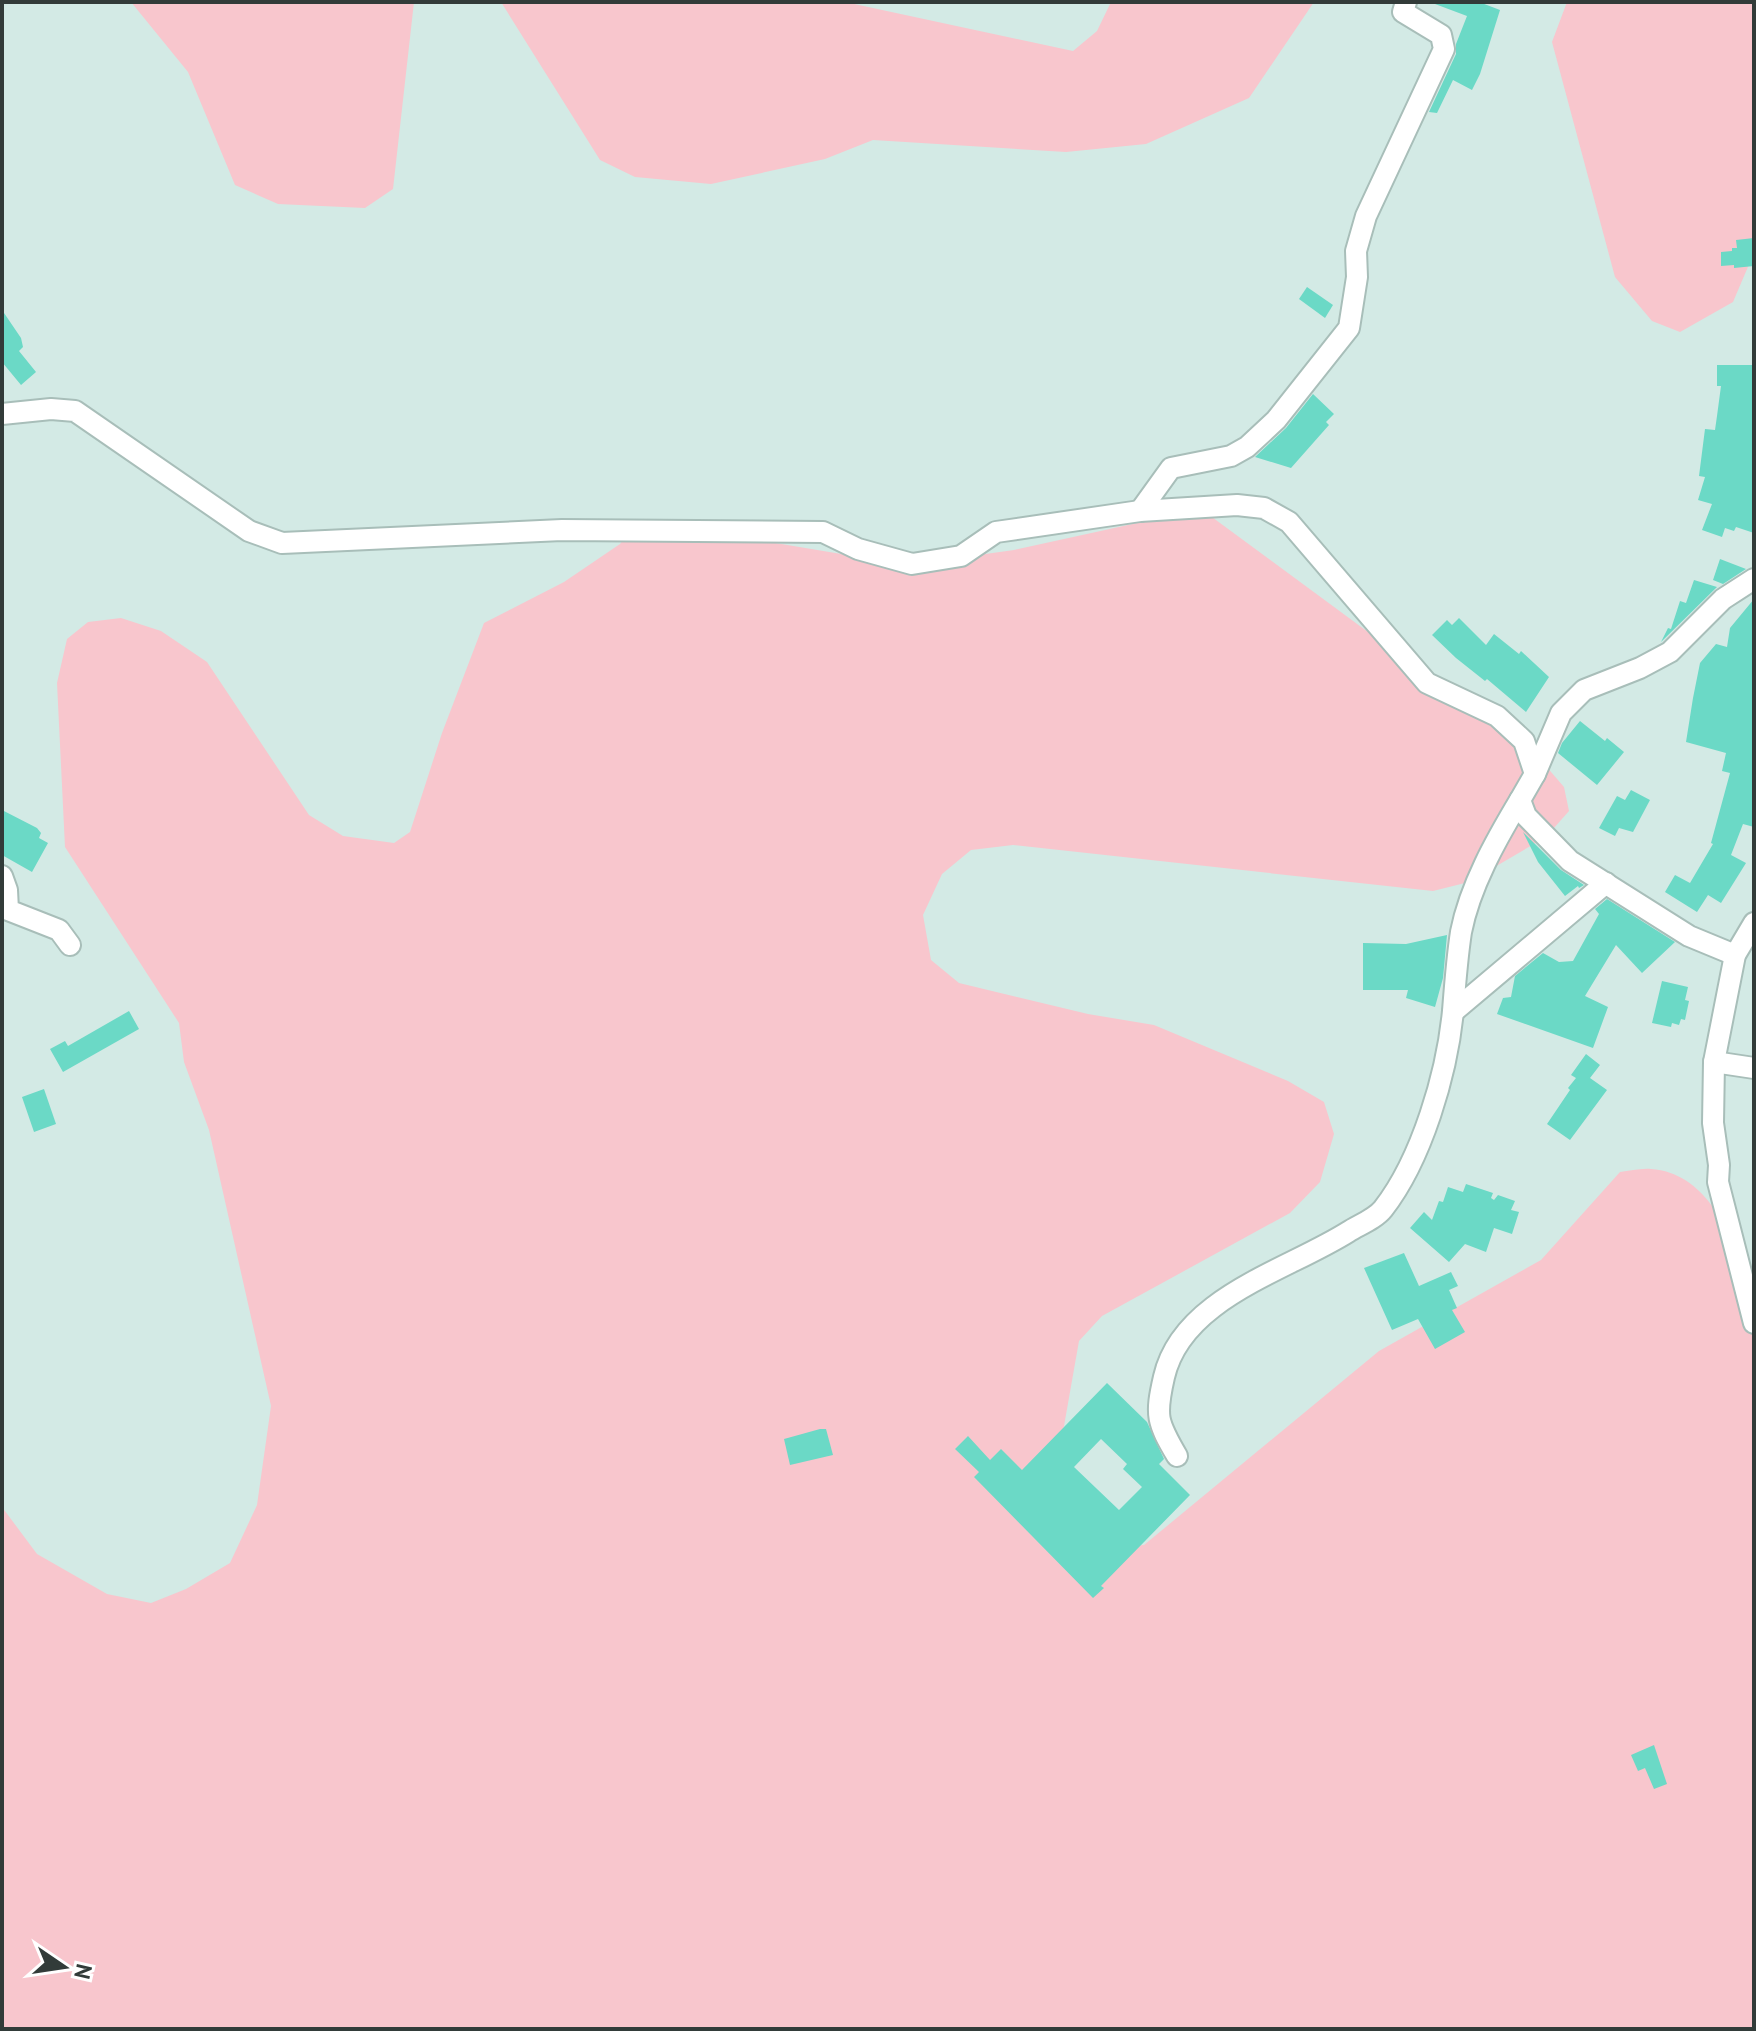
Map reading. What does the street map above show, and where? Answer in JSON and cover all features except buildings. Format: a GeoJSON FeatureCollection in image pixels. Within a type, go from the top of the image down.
{"type":"FeatureCollection","features":[{"type":"Feature","properties":{"kind":"street"},"geometry":{"type":"LineString","coordinates":[[1140,511],[1171,468],[1231,456],[1247,447],[1276,420],[1349,328],[1357,277],[1356,251],[1366,216],[1444,49],[1441,35],[1403,12],[1406,2]]}},
{"type":"Feature","properties":{"kind":"street"},"geometry":{"type":"LineString","coordinates":[[2,414],[51,409],[75,411],[249,531],[282,543],[562,530],[823,532],[858,549],[912,564],[961,556],[996,532],[1140,511],[1237,505],[1264,508],[1289,522],[1427,683],[1497,716],[1524,741],[1535,774]]}},
{"type":"Feature","properties":{"kind":"street"},"geometry":{"type":"LineString","coordinates":[[1177,1456],[1161,1429],[1157,1406],[1168,1360],[1185,1332],[1212,1306],[1317,1251],[1381,1212],[1404,1177],[1441,1078],[1453,1012],[1462,930],[1489,850],[1535,774],[1561,713],[1584,690],[1640,668],[1670,652],[1723,599],[1754,579]]}},
{"type":"Feature","properties":{"kind":"street"},"geometry":{"type":"LineString","coordinates":[[1520,800],[1526,816],[1570,861],[1689,936],[1735,955]]}},
{"type":"Feature","properties":{"kind":"street"},"geometry":{"type":"LineString","coordinates":[[2,876],[7,890],[8,910],[59,930],[70,945]]}},
{"type":"Feature","properties":{"kind":"street"},"geometry":{"type":"LineString","coordinates":[[1453,1012],[1606,883]]}},
{"type":"Feature","properties":{"kind":"street"},"geometry":{"type":"LineString","coordinates":[[1754,923],[1735,955],[1714,1062],[1713,1123],[1719,1165],[1718,1182],[1754,1323]]}},
{"type":"Feature","properties":{"kind":"street"},"geometry":{"type":"LineString","coordinates":[[1714,1062],[1754,1068]]}},
{"type":"Feature","properties":{"kind":"shaded area"},"geometry":{"type":"Polygon","coordinates":[[[131,2],[414,2],[393,189],[365,208],[278,204],[235,185],[188,72],[131,2]]]}},
{"type":"Feature","properties":{"kind":"shaded area"},"geometry":{"type":"Polygon","coordinates":[[[501,2],[845,2],[1073,51],[1097,31],[1111,2],[1314,2],[1249,98],[1146,144],[1066,152],[873,140],[825,159],[711,184],[635,177],[600,160],[501,2]]]}},
{"type":"Feature","properties":{"kind":"shaded area"},"geometry":{"type":"Polygon","coordinates":[[[1567,2],[1754,2],[1753,255],[1733,302],[1680,332],[1652,321],[1615,277],[1552,42],[1567,2]]]}},
{"type":"Feature","properties":{"kind":"shaded area"},"geometry":{"type":"Polygon","coordinates":[[[1201,509],[1539,758],[1564,787],[1569,811],[1546,837],[1469,882],[1433,891],[1013,845],[971,850],[942,874],[923,915],[931,960],[959,983],[1088,1014],[1154,1025],[1288,1081],[1324,1102],[1334,1134],[1320,1182],[1290,1213],[1102,1316],[1079,1341],[1061,1443],[1110,1548],[1144,1545],[1379,1351],[1541,1260],[1620,1172],[1651,1169],[1671,1173],[1688,1182],[1716,1210],[1754,1282],[1754,2029],[2,2029],[2,1507],[37,1554],[107,1594],[151,1603],[186,1589],[230,1563],[257,1505],[271,1406],[209,1130],[184,1062],[179,1023],[65,847],[57,683],[67,639],[88,622],[121,618],[161,631],[207,662],[309,815],[343,836],[394,843],[410,832],[442,733],[484,623],[564,582],[620,544],[637,520],[907,565],[1014,550],[1201,509]]]}}]}
